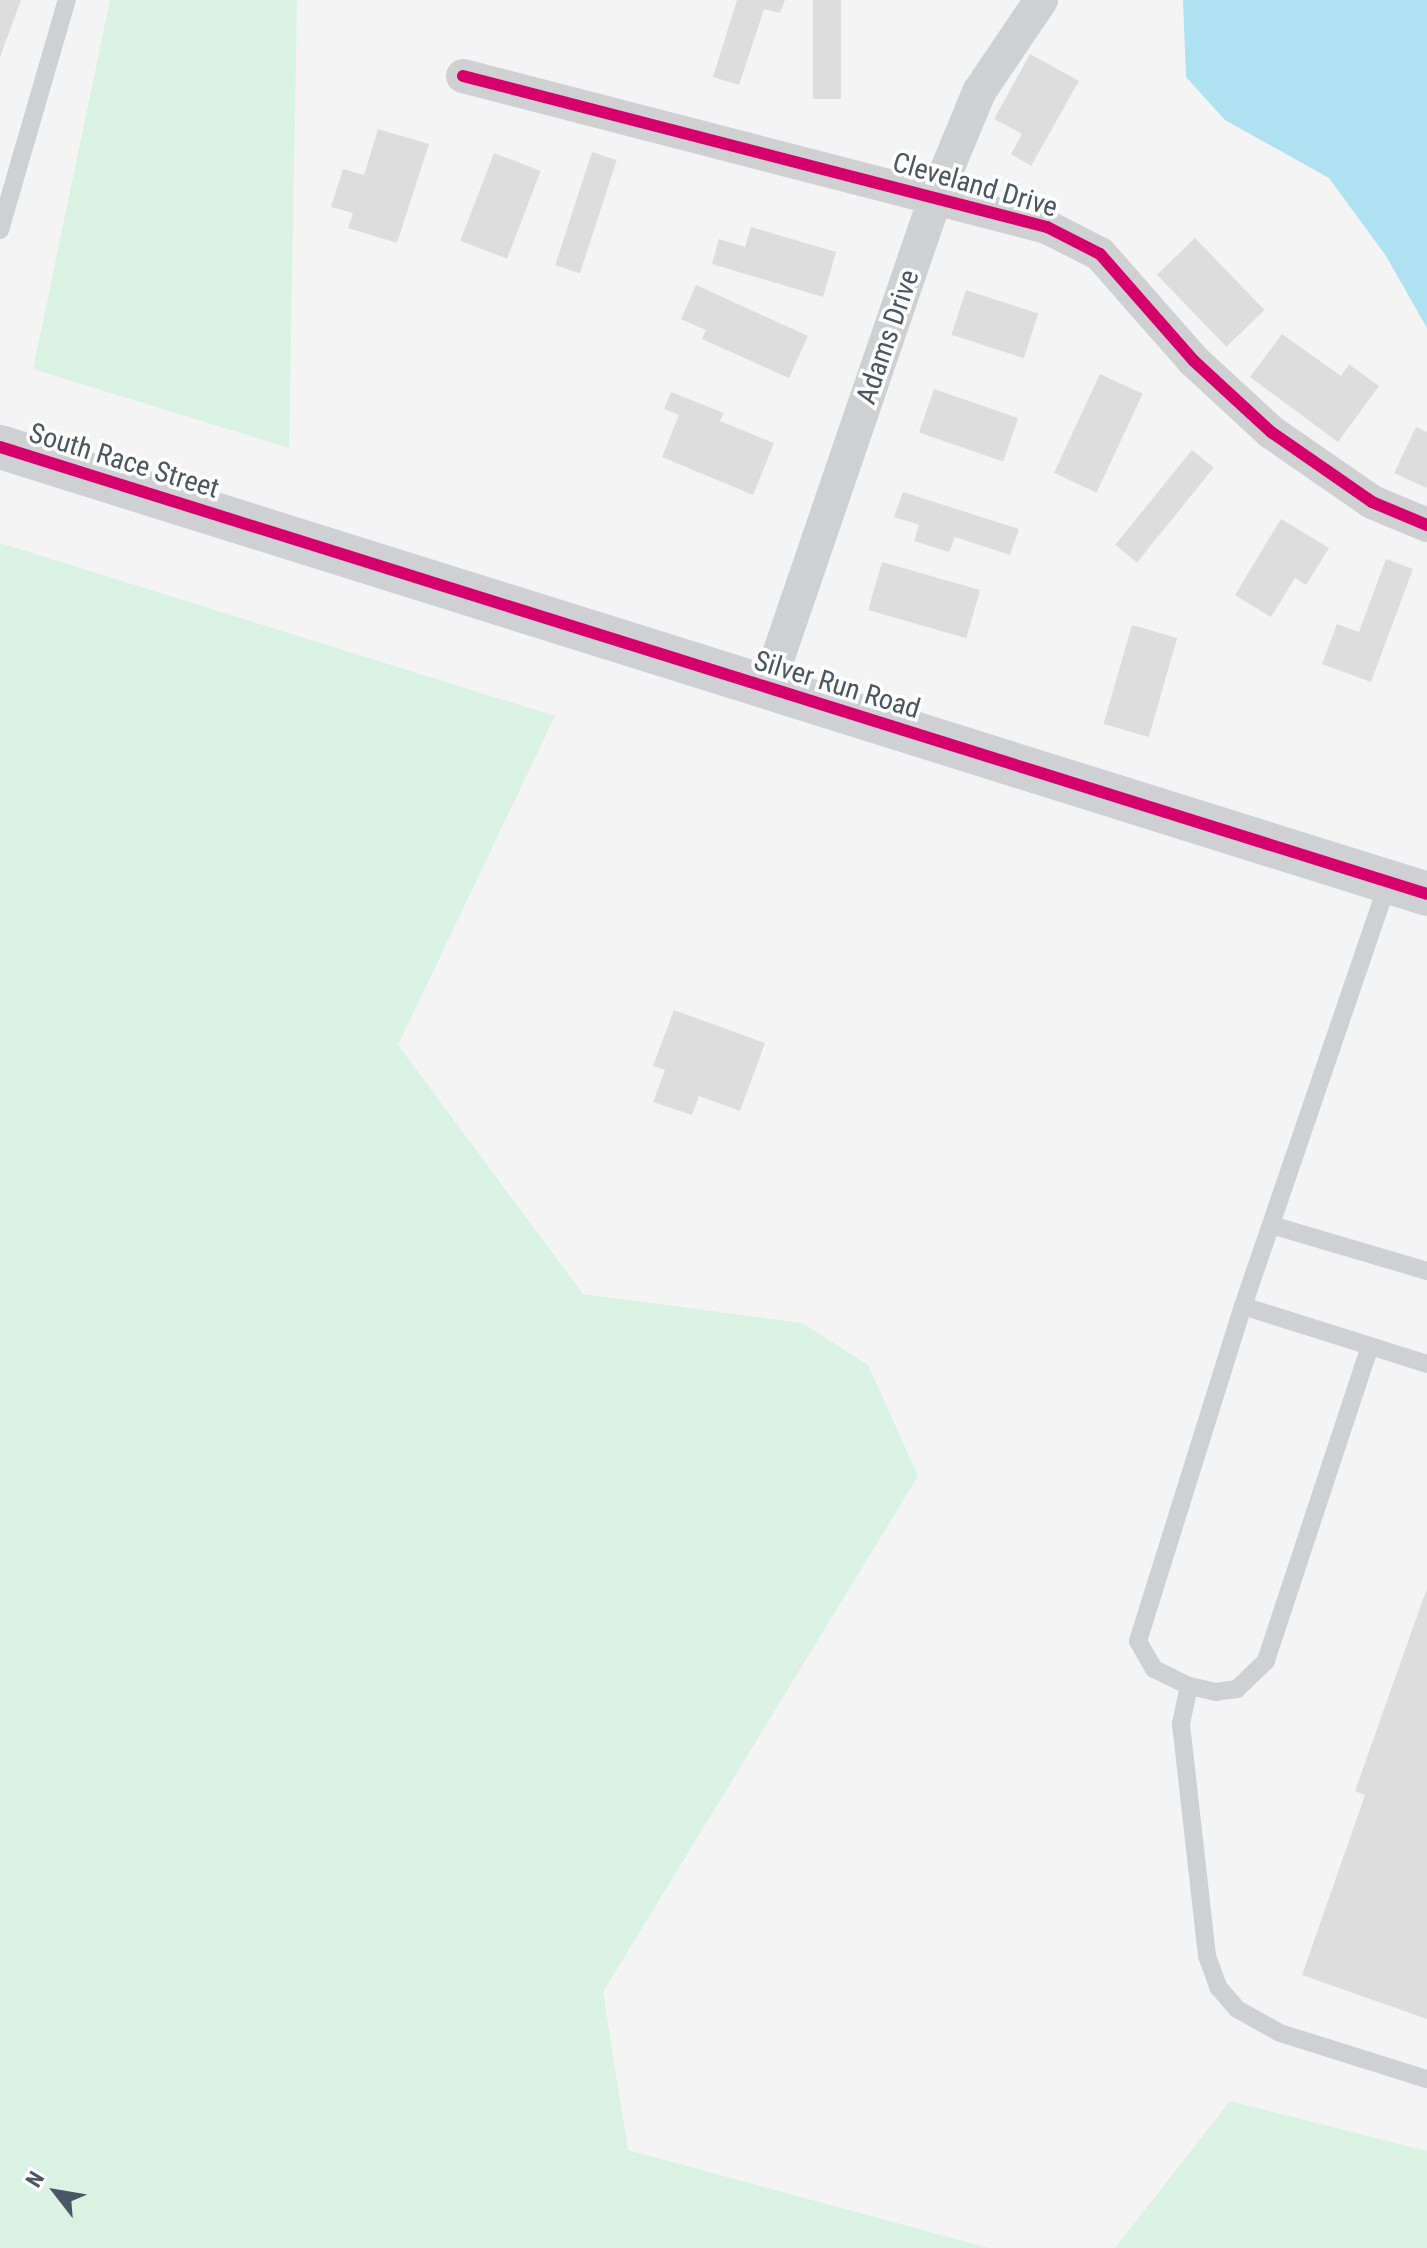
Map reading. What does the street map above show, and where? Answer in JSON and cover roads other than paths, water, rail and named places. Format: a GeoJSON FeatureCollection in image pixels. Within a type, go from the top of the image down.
{"type":"FeatureCollection","features":[{"type":"Feature","properties":{"kind":"main road","name":"South Race Street"},"geometry":{"type":"LineString","coordinates":[[0,447],[233,521]]}},
{"type":"Feature","properties":{"kind":"main road","name":"Silver Run Road"},"geometry":{"type":"LineString","coordinates":[[233,521],[1408,888]]}},
{"type":"Feature","properties":{"kind":"street","name":"Adams Drive"},"geometry":{"type":"LineString","coordinates":[[767,689],[936,196],[979,92],[1041,0]]}},
{"type":"Feature","properties":{"kind":"street","name":"Cleveland Drive"},"geometry":{"type":"LineString","coordinates":[[463,76],[1047,227],[1100,254],[1194,361],[1271,432],[1372,502],[1427,525]]}},
{"type":"Feature","properties":{"kind":"lane"},"geometry":{"type":"LineString","coordinates":[[0,230],[67,0]]}},
{"type":"Feature","properties":{"kind":"lane"},"geometry":{"type":"LineString","coordinates":[[1370,1346],[1266,1661],[1237,1689],[1189,1686],[1154,1669],[1138,1641],[1243,1306],[1271,1225],[1408,888]]}},
{"type":"Feature","properties":{"kind":"lane"},"geometry":{"type":"LineString","coordinates":[[1271,1225],[1427,1271]]}},
{"type":"Feature","properties":{"kind":"lane"},"geometry":{"type":"LineString","coordinates":[[1243,1306],[1427,1364]]}},
{"type":"Feature","properties":{"kind":"lane"},"geometry":{"type":"LineString","coordinates":[[1189,1686],[1181,1724],[1207,1956],[1218,1987],[1237,2009],[1280,2033],[1427,2079]]}},
{"type":"Feature","properties":{"kind":"water"},"geometry":{"type":"Polygon","coordinates":[[[1183,0],[1427,0],[1427,328],[1386,256],[1329,178],[1225,120],[1186,77],[1183,0]]]}}]}
